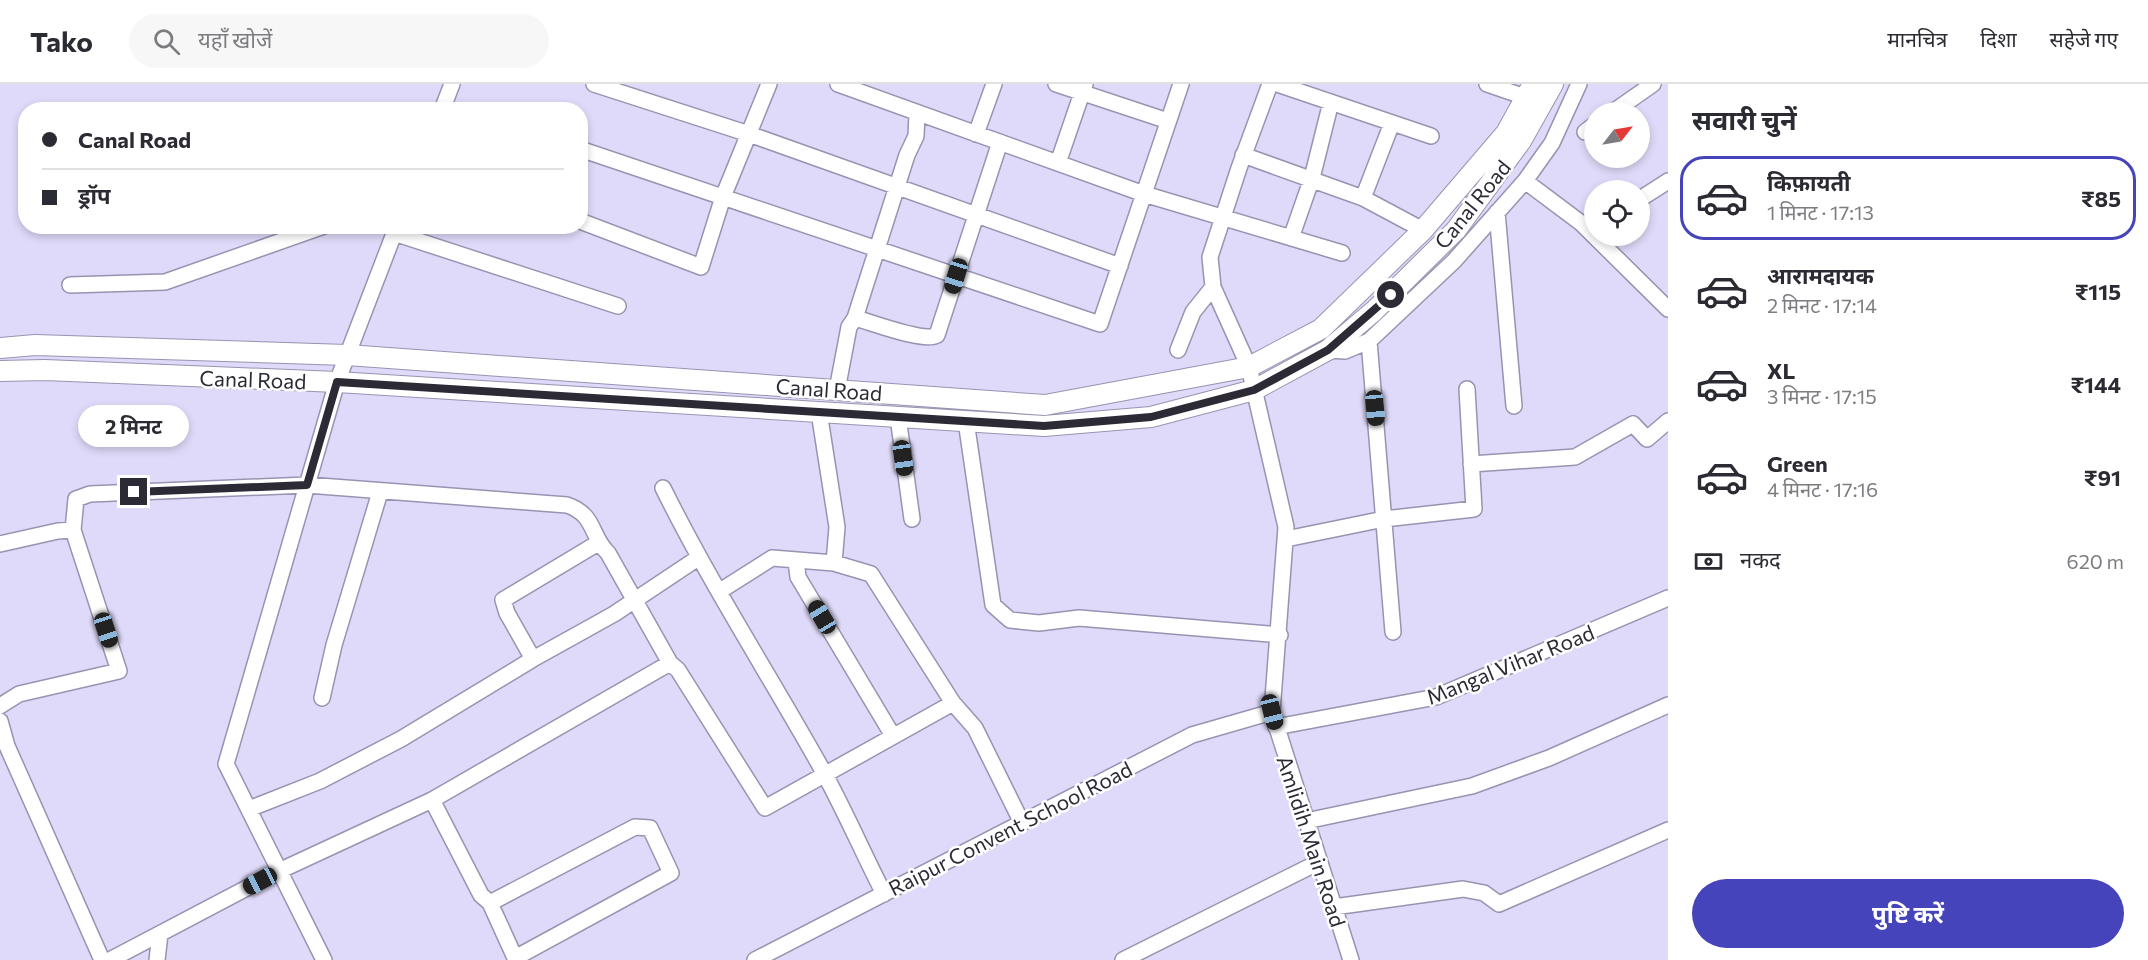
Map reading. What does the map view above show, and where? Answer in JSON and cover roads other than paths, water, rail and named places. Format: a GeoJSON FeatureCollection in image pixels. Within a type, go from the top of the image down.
{"type":"FeatureCollection","features":[{"type":"Feature","properties":{"kind":"main road","name":"Canal Road"},"geometry":{"type":"LineString","coordinates":[[0,371],[45,370],[337,382],[1044,426],[1151,417],[1254,390],[1328,350],[1374,311],[1456,230],[1521,141],[1553,84]]}},
{"type":"Feature","properties":{"kind":"main road","name":"Canal Road"},"geometry":{"type":"LineString","coordinates":[[0,348],[35,345],[348,355],[1045,405],[1249,367],[1321,329],[1423,230],[1506,133],[1529,91]]}},
{"type":"Feature","properties":{"kind":"street"},"geometry":{"type":"LineString","coordinates":[[445,102],[452,84]]}},
{"type":"Feature","properties":{"kind":"street"},"geometry":{"type":"LineString","coordinates":[[594,84],[749,134],[898,189],[1120,266]]}},
{"type":"Feature","properties":{"kind":"street"},"geometry":{"type":"LineString","coordinates":[[588,224],[701,267],[723,197],[769,84]]}},
{"type":"Feature","properties":{"kind":"street"},"geometry":{"type":"LineString","coordinates":[[838,84],[871,90],[917,112],[1144,194],[1342,253]]}},
{"type":"Feature","properties":{"kind":"street"},"geometry":{"type":"LineString","coordinates":[[976,134],[994,84]]}},
{"type":"Feature","properties":{"kind":"street"},"geometry":{"type":"LineString","coordinates":[[1056,84],[1084,88],[1168,121]]}},
{"type":"Feature","properties":{"kind":"street"},"geometry":{"type":"LineString","coordinates":[[588,152],[1100,324],[1181,84]]}},
{"type":"Feature","properties":{"kind":"street","name":"Amlidih Main Road"},"geometry":{"type":"LineString","coordinates":[[1270,84],[1243,155],[1210,257],[1213,287],[1249,367],[1287,527],[1274,720],[1351,960]]}},
{"type":"Feature","properties":{"kind":"street"},"geometry":{"type":"LineString","coordinates":[[1277,84],[1431,136]]}},
{"type":"Feature","properties":{"kind":"street"},"geometry":{"type":"LineString","coordinates":[[1487,84],[1529,91]]}},
{"type":"Feature","properties":{"kind":"street"},"geometry":{"type":"LineString","coordinates":[[1328,350],[1345,351],[1369,341],[1430,286],[1525,181],[1551,142],[1579,84]]}},
{"type":"Feature","properties":{"kind":"street"},"geometry":{"type":"LineString","coordinates":[[1627,102],[1653,84]]}},
{"type":"Feature","properties":{"kind":"street"},"geometry":{"type":"LineString","coordinates":[[1058,164],[1084,88]]}},
{"type":"Feature","properties":{"kind":"street"},"geometry":{"type":"LineString","coordinates":[[1291,238],[1312,178],[1331,102]]}},
{"type":"Feature","properties":{"kind":"street"},"geometry":{"type":"LineString","coordinates":[[837,390],[849,327],[855,318],[907,155],[916,136],[917,112]]}},
{"type":"Feature","properties":{"kind":"street"},"geometry":{"type":"LineString","coordinates":[[1363,198],[1392,123]]}},
{"type":"Feature","properties":{"kind":"street"},"geometry":{"type":"LineString","coordinates":[[855,318],[932,338],[941,326],[1000,142]]}},
{"type":"Feature","properties":{"kind":"street"},"geometry":{"type":"LineString","coordinates":[[1243,155],[1363,198],[1423,230]]}},
{"type":"Feature","properties":{"kind":"street"},"geometry":{"type":"LineString","coordinates":[[1525,181],[1581,223],[1668,309]]}},
{"type":"Feature","properties":{"kind":"street"},"geometry":{"type":"LineString","coordinates":[[1650,193],[1668,181]]}},
{"type":"Feature","properties":{"kind":"street"},"geometry":{"type":"LineString","coordinates":[[1497,212],[1514,406]]}},
{"type":"Feature","properties":{"kind":"street"},"geometry":{"type":"LineString","coordinates":[[70,285],[165,282],[301,234]]}},
{"type":"Feature","properties":{"kind":"street"},"geometry":{"type":"LineString","coordinates":[[324,960],[226,764],[337,382],[394,234]]}},
{"type":"Feature","properties":{"kind":"street"},"geometry":{"type":"LineString","coordinates":[[408,234],[618,306]]}},
{"type":"Feature","properties":{"kind":"street"},"geometry":{"type":"LineString","coordinates":[[1178,350],[1193,312],[1213,287]]}},
{"type":"Feature","properties":{"kind":"street"},"geometry":{"type":"LineString","coordinates":[[1369,341],[1394,632]]}},
{"type":"Feature","properties":{"kind":"street"},"geometry":{"type":"LineString","coordinates":[[1286,539],[1384,519],[1474,509],[1467,389]]}},
{"type":"Feature","properties":{"kind":"street"},"geometry":{"type":"LineString","coordinates":[[819,412],[837,527],[834,563]]}},
{"type":"Feature","properties":{"kind":"street"},"geometry":{"type":"LineString","coordinates":[[898,417],[912,519]]}},
{"type":"Feature","properties":{"kind":"street"},"geometry":{"type":"LineString","coordinates":[[966,421],[993,604],[1010,620],[1039,623],[1079,618],[1280,635]]}},
{"type":"Feature","properties":{"kind":"street"},"geometry":{"type":"LineString","coordinates":[[1472,464],[1575,457],[1633,424],[1647,439],[1668,421]]}},
{"type":"Feature","properties":{"kind":"street"},"geometry":{"type":"LineString","coordinates":[[0,706],[19,694],[119,670],[73,530],[76,499],[90,494],[307,485],[567,505],[579,509],[596,531],[598,543],[608,553],[636,598],[670,663],[678,670],[765,808],[953,703]]}},
{"type":"Feature","properties":{"kind":"street"},"geometry":{"type":"LineString","coordinates":[[663,488],[698,558],[720,591],[824,774],[884,894]]}},
{"type":"Feature","properties":{"kind":"street"},"geometry":{"type":"LineString","coordinates":[[322,698],[380,492]]}},
{"type":"Feature","properties":{"kind":"street"},"geometry":{"type":"LineString","coordinates":[[0,544],[58,531],[73,530]]}},
{"type":"Feature","properties":{"kind":"street"},"geometry":{"type":"LineString","coordinates":[[533,659],[507,614],[503,600],[598,543]]}},
{"type":"Feature","properties":{"kind":"street"},"geometry":{"type":"LineString","coordinates":[[249,809],[320,781],[401,739],[533,659],[614,614],[698,558]]}},
{"type":"Feature","properties":{"kind":"street"},"geometry":{"type":"LineString","coordinates":[[720,591],[772,558],[834,563],[871,574],[953,703],[975,728],[1022,823]]}},
{"type":"Feature","properties":{"kind":"street"},"geometry":{"type":"LineString","coordinates":[[796,561],[798,577],[893,736]]}},
{"type":"Feature","properties":{"kind":"street","name":"Mangal Vihar Road"},"geometry":{"type":"LineString","coordinates":[[1274,720],[1436,698],[1668,598]]}},
{"type":"Feature","properties":{"kind":"street"},"geometry":{"type":"LineString","coordinates":[[110,960],[279,871],[432,800],[670,663]]}},
{"type":"Feature","properties":{"kind":"street"},"geometry":{"type":"LineString","coordinates":[[1306,821],[1472,786],[1549,758],[1668,705]]}},
{"type":"Feature","properties":{"kind":"street","name":"Raipur Convent School Road"},"geometry":{"type":"LineString","coordinates":[[755,960],[1192,735],[1274,720]]}},
{"type":"Feature","properties":{"kind":"street"},"geometry":{"type":"LineString","coordinates":[[0,721],[7,746],[102,960]]}},
{"type":"Feature","properties":{"kind":"street"},"geometry":{"type":"LineString","coordinates":[[432,800],[481,895],[490,903],[516,959],[671,873],[650,828],[635,827],[490,903]]}},
{"type":"Feature","properties":{"kind":"street"},"geometry":{"type":"LineString","coordinates":[[1334,907],[1463,889],[1484,894],[1499,904],[1668,830]]}},
{"type":"Feature","properties":{"kind":"street"},"geometry":{"type":"LineString","coordinates":[[1124,960],[1319,862]]}},
{"type":"Feature","properties":{"kind":"street"},"geometry":{"type":"LineString","coordinates":[[157,960],[160,934]]}}]}
